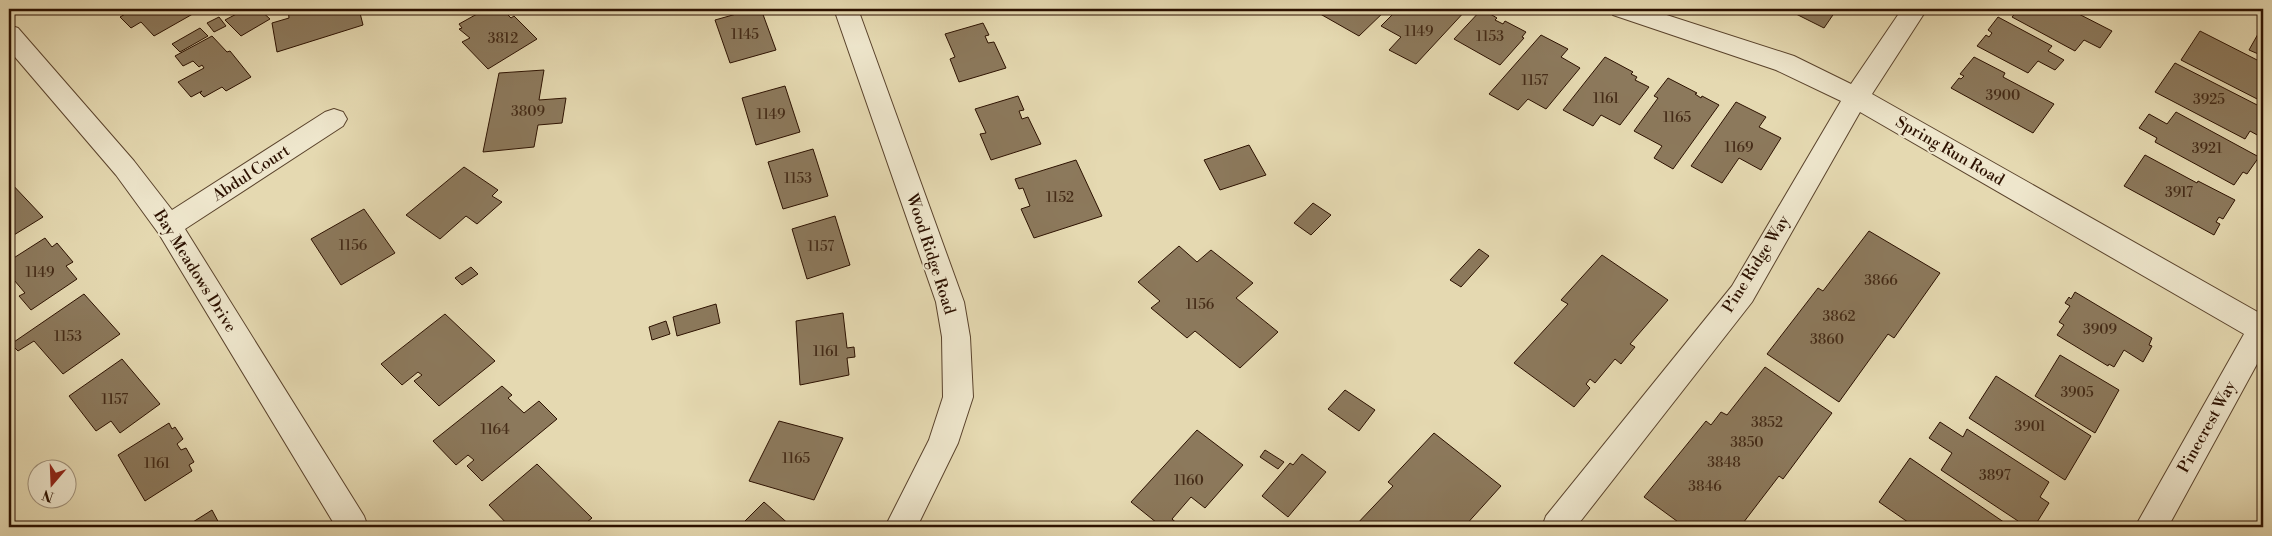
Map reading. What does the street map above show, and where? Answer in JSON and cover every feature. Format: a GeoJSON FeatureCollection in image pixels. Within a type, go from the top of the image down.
{"type":"FeatureCollection","features":[{"type":"Feature","properties":{"kind":"street","name":"Wood Ridge Road"},"geometry":{"type":"LineString","coordinates":[[846,9],[950,302],[956,337],[958,397],[943,443],[901,527]]}},
{"type":"Feature","properties":{"kind":"street","name":"Spring Run Road"},"geometry":{"type":"LineString","coordinates":[[1621,9],[1785,63],[1856,97],[2263,328]]}},
{"type":"Feature","properties":{"kind":"street","name":"Pine Ridge Way"},"geometry":{"type":"LineString","coordinates":[[1556,527],[1742,294],[1856,97],[1915,9]]}},
{"type":"Feature","properties":{"kind":"street","name":"Bay Meadows Drive"},"geometry":{"type":"LineString","coordinates":[[9,34],[125,168],[169,226],[354,527]]}},
{"type":"Feature","properties":{"kind":"street","name":"Abdul Court"},"geometry":{"type":"LineString","coordinates":[[169,226],[334,119]]}},
{"type":"Feature","properties":{"kind":"street","name":"Pinecrest Way"},"geometry":{"type":"LineString","coordinates":[[2151,527],[2263,328]]}},
{"type":"Feature","properties":{"kind":"building"},"geometry":{"type":"Polygon","coordinates":[[[134,9],[195,9],[198,11],[154,36],[141,22],[131,28],[120,17],[134,9]]]}},
{"type":"Feature","properties":{"kind":"building"},"geometry":{"type":"Polygon","coordinates":[[[246,9],[259,9],[270,19],[241,36],[225,20],[246,9]]]}},
{"type":"Feature","properties":{"kind":"building"},"geometry":{"type":"Polygon","coordinates":[[[288,9],[359,9],[363,25],[277,52],[272,23],[289,18],[288,9]]]}},
{"type":"Feature","properties":{"kind":"building"},"geometry":{"type":"Polygon","coordinates":[[[486,9],[502,9],[511,18],[514,16],[537,39],[488,69],[462,42],[470,38],[459,29],[462,28],[459,24],[486,9]]]}},
{"type":"Feature","properties":{"kind":"building"},"geometry":{"type":"Polygon","coordinates":[[[754,9],[761,9],[776,50],[730,63],[715,20],[754,9]]]}},
{"type":"Feature","properties":{"kind":"building"},"geometry":{"type":"Polygon","coordinates":[[[1317,9],[1387,9],[1359,36],[1315,11],[1317,9]]]}},
{"type":"Feature","properties":{"kind":"building"},"geometry":{"type":"Polygon","coordinates":[[[1398,9],[1467,9],[1416,64],[1389,50],[1401,37],[1381,26],[1398,9]]]}},
{"type":"Feature","properties":{"kind":"building"},"geometry":{"type":"Polygon","coordinates":[[[1482,9],[1497,18],[1495,20],[1503,24],[1505,21],[1526,32],[1522,37],[1524,38],[1500,65],[1454,39],[1482,9]]]}},
{"type":"Feature","properties":{"kind":"building"},"geometry":{"type":"Polygon","coordinates":[[[1786,9],[1837,9],[1824,28],[1786,9]]]}},
{"type":"Feature","properties":{"kind":"building"},"geometry":{"type":"Polygon","coordinates":[[[2019,9],[2069,9],[2112,31],[2100,48],[2084,40],[2075,51],[2012,17],[2019,9]]]}},
{"type":"Feature","properties":{"kind":"building"},"geometry":{"type":"Polygon","coordinates":[[[219,17],[226,26],[214,32],[207,23],[219,17]]]}},
{"type":"Feature","properties":{"kind":"building"},"geometry":{"type":"Polygon","coordinates":[[[1998,17],[2052,46],[2048,51],[2064,60],[2055,70],[2038,61],[2028,73],[1977,46],[1986,35],[1989,37],[1992,33],[1988,30],[1998,17]]]}},
{"type":"Feature","properties":{"kind":"building"},"geometry":{"type":"Polygon","coordinates":[[[983,23],[989,35],[985,36],[988,43],[994,42],[1006,68],[959,82],[950,59],[955,57],[945,34],[983,23]]]}},
{"type":"Feature","properties":{"kind":"building"},"geometry":{"type":"Polygon","coordinates":[[[2263,25],[2263,56],[2249,50],[2263,25]]]}},
{"type":"Feature","properties":{"kind":"building"},"geometry":{"type":"Polygon","coordinates":[[[200,28],[208,36],[180,52],[172,44],[200,28]]]}},
{"type":"Feature","properties":{"kind":"building"},"geometry":{"type":"Polygon","coordinates":[[[2200,31],[2263,63],[2263,102],[2181,60],[2200,31]]]}},
{"type":"Feature","properties":{"kind":"building"},"geometry":{"type":"Polygon","coordinates":[[[1541,35],[1568,49],[1561,57],[1580,68],[1546,109],[1528,99],[1518,110],[1489,94],[1541,35]]]}},
{"type":"Feature","properties":{"kind":"building"},"geometry":{"type":"Polygon","coordinates":[[[212,36],[227,52],[230,51],[251,77],[226,91],[222,87],[204,97],[200,93],[202,91],[191,97],[178,82],[204,68],[202,65],[199,67],[193,61],[183,66],[175,56],[212,36]]]}},
{"type":"Feature","properties":{"kind":"building"},"geometry":{"type":"Polygon","coordinates":[[[1605,57],[1633,72],[1631,74],[1637,77],[1635,80],[1649,87],[1620,125],[1601,115],[1593,126],[1563,110],[1605,57]]]}},
{"type":"Feature","properties":{"kind":"building"},"geometry":{"type":"Polygon","coordinates":[[[1974,57],[2005,73],[2003,77],[2054,104],[2033,133],[1951,88],[1959,78],[1961,79],[1964,76],[1960,74],[1974,57]]]}},
{"type":"Feature","properties":{"kind":"building"},"geometry":{"type":"Polygon","coordinates":[[[2175,63],[2263,108],[2263,131],[2259,136],[2250,131],[2245,139],[2155,92],[2175,63]]]}},
{"type":"Feature","properties":{"kind":"building"},"geometry":{"type":"Polygon","coordinates":[[[544,70],[539,100],[566,98],[562,123],[538,125],[534,147],[483,152],[499,73],[544,70]]]}},
{"type":"Feature","properties":{"kind":"building"},"geometry":{"type":"Polygon","coordinates":[[[1668,78],[1697,93],[1695,94],[1701,98],[1702,96],[1719,105],[1673,169],[1654,158],[1662,146],[1634,131],[1658,98],[1654,96],[1668,78]]]}},
{"type":"Feature","properties":{"kind":"building"},"geometry":{"type":"Polygon","coordinates":[[[785,86],[800,132],[756,145],[742,98],[785,86]]]}},
{"type":"Feature","properties":{"kind":"building"},"geometry":{"type":"Polygon","coordinates":[[[1018,96],[1024,110],[1019,111],[1022,119],[1028,117],[1041,144],[991,160],[980,134],[986,133],[975,109],[1018,96]]]}},
{"type":"Feature","properties":{"kind":"building"},"geometry":{"type":"Polygon","coordinates":[[[1736,102],[1766,117],[1759,127],[1781,138],[1761,170],[1739,158],[1722,183],[1691,166],[1736,102]]]}},
{"type":"Feature","properties":{"kind":"building"},"geometry":{"type":"Polygon","coordinates":[[[2176,112],[2259,157],[2247,174],[2243,172],[2234,185],[2155,142],[2157,138],[2139,128],[2149,114],[2167,124],[2176,112]]]}},
{"type":"Feature","properties":{"kind":"building"},"geometry":{"type":"Polygon","coordinates":[[[1249,145],[1266,175],[1220,190],[1204,160],[1249,145]]]}},
{"type":"Feature","properties":{"kind":"building"},"geometry":{"type":"Polygon","coordinates":[[[813,149],[828,196],[783,209],[768,162],[813,149]]]}},
{"type":"Feature","properties":{"kind":"building"},"geometry":{"type":"Polygon","coordinates":[[[2145,155],[2197,183],[2198,181],[2235,200],[2223,219],[2219,217],[2216,222],[2220,224],[2214,235],[2124,186],[2145,155]]]}},
{"type":"Feature","properties":{"kind":"building"},"geometry":{"type":"Polygon","coordinates":[[[1076,160],[1102,216],[1034,238],[1021,209],[1030,206],[1023,188],[1019,189],[1015,179],[1076,160]]]}},
{"type":"Feature","properties":{"kind":"building"},"geometry":{"type":"Polygon","coordinates":[[[464,167],[498,190],[492,196],[502,202],[477,224],[466,216],[440,239],[406,215],[464,167]]]}},
{"type":"Feature","properties":{"kind":"building"},"geometry":{"type":"Polygon","coordinates":[[[9,181],[43,217],[9,238],[9,181]]]}},
{"type":"Feature","properties":{"kind":"building"},"geometry":{"type":"Polygon","coordinates":[[[1313,203],[1331,215],[1311,235],[1294,223],[1313,203]]]}},
{"type":"Feature","properties":{"kind":"building"},"geometry":{"type":"Polygon","coordinates":[[[364,209],[395,253],[341,285],[311,239],[364,209]]]}},
{"type":"Feature","properties":{"kind":"building"},"geometry":{"type":"Polygon","coordinates":[[[835,216],[850,265],[807,279],[792,229],[835,216]]]}},
{"type":"Feature","properties":{"kind":"building"},"geometry":{"type":"Polygon","coordinates":[[[1869,231],[1940,273],[1894,338],[1888,334],[1839,402],[1767,354],[1818,288],[1823,291],[1869,231]]]}},
{"type":"Feature","properties":{"kind":"building"},"geometry":{"type":"Polygon","coordinates":[[[45,238],[52,247],[57,243],[73,262],[66,266],[77,279],[31,310],[19,296],[25,293],[14,280],[9,284],[9,261],[45,238]]]}},
{"type":"Feature","properties":{"kind":"building"},"geometry":{"type":"Polygon","coordinates":[[[1179,246],[1197,262],[1211,250],[1253,283],[1236,298],[1278,332],[1240,368],[1195,331],[1187,338],[1151,308],[1160,301],[1138,282],[1179,246]]]}},
{"type":"Feature","properties":{"kind":"building"},"geometry":{"type":"Polygon","coordinates":[[[1479,249],[1489,256],[1461,287],[1450,280],[1479,249]]]}},
{"type":"Feature","properties":{"kind":"building"},"geometry":{"type":"Polygon","coordinates":[[[1602,255],[1668,300],[1630,344],[1635,347],[1621,364],[1615,359],[1595,383],[1590,379],[1586,384],[1590,388],[1574,407],[1514,363],[1568,304],[1561,300],[1602,255]]]}},
{"type":"Feature","properties":{"kind":"building"},"geometry":{"type":"Polygon","coordinates":[[[471,267],[478,274],[462,285],[455,278],[471,267]]]}},
{"type":"Feature","properties":{"kind":"building"},"geometry":{"type":"Polygon","coordinates":[[[2075,292],[2152,338],[2149,345],[2152,346],[2143,362],[2124,350],[2114,367],[2109,364],[2108,366],[2057,335],[2064,325],[2059,322],[2070,306],[2065,303],[2069,297],[2071,299],[2075,292]]]}},
{"type":"Feature","properties":{"kind":"building"},"geometry":{"type":"Polygon","coordinates":[[[84,294],[120,334],[63,374],[34,341],[18,351],[11,344],[84,294]]]}},
{"type":"Feature","properties":{"kind":"building"},"geometry":{"type":"Polygon","coordinates":[[[716,304],[720,323],[677,336],[673,317],[716,304]]]}},
{"type":"Feature","properties":{"kind":"building"},"geometry":{"type":"Polygon","coordinates":[[[843,313],[847,348],[854,347],[855,357],[847,358],[849,375],[800,385],[796,321],[843,313]]]}},
{"type":"Feature","properties":{"kind":"building"},"geometry":{"type":"Polygon","coordinates":[[[445,314],[495,361],[439,406],[414,381],[422,375],[418,372],[402,385],[381,364],[445,314]]]}},
{"type":"Feature","properties":{"kind":"building"},"geometry":{"type":"Polygon","coordinates":[[[666,321],[670,334],[652,340],[649,327],[666,321]]]}},
{"type":"Feature","properties":{"kind":"building"},"geometry":{"type":"Polygon","coordinates":[[[2060,355],[2119,390],[2095,433],[2035,396],[2060,355]]]}},
{"type":"Feature","properties":{"kind":"building"},"geometry":{"type":"Polygon","coordinates":[[[122,359],[160,404],[120,433],[111,421],[96,431],[69,396],[122,359]]]}},
{"type":"Feature","properties":{"kind":"building"},"geometry":{"type":"Polygon","coordinates":[[[1765,367],[1832,413],[1783,479],[1779,476],[1740,527],[1685,527],[1644,497],[1706,421],[1711,425],[1721,412],[1727,415],[1765,367]]]}},
{"type":"Feature","properties":{"kind":"building"},"geometry":{"type":"Polygon","coordinates":[[[1996,376],[2091,436],[2065,480],[1969,418],[1996,376]]]}},
{"type":"Feature","properties":{"kind":"building"},"geometry":{"type":"Polygon","coordinates":[[[502,386],[512,395],[508,398],[524,413],[539,401],[557,419],[482,481],[467,466],[474,460],[468,455],[456,465],[433,441],[502,386]]]}},
{"type":"Feature","properties":{"kind":"building"},"geometry":{"type":"Polygon","coordinates":[[[1345,390],[1375,410],[1359,431],[1328,409],[1345,390]]]}},
{"type":"Feature","properties":{"kind":"building"},"geometry":{"type":"Polygon","coordinates":[[[779,421],[843,438],[814,500],[749,481],[779,421]]]}},
{"type":"Feature","properties":{"kind":"building"},"geometry":{"type":"Polygon","coordinates":[[[1940,422],[1963,437],[1967,429],[2049,482],[2040,497],[2049,503],[2034,527],[2016,527],[2018,521],[1941,470],[1952,453],[1929,438],[1940,422]]]}},
{"type":"Feature","properties":{"kind":"building"},"geometry":{"type":"Polygon","coordinates":[[[169,423],[172,429],[175,427],[183,439],[177,444],[181,450],[186,448],[194,462],[189,465],[192,471],[145,501],[118,455],[169,423]]]}},
{"type":"Feature","properties":{"kind":"building"},"geometry":{"type":"Polygon","coordinates":[[[1197,430],[1243,465],[1205,508],[1191,497],[1172,519],[1180,526],[1182,524],[1186,527],[1162,527],[1131,502],[1197,430]]]}},
{"type":"Feature","properties":{"kind":"building"},"geometry":{"type":"Polygon","coordinates":[[[1434,433],[1501,486],[1464,527],[1354,527],[1393,486],[1388,482],[1434,433]]]}},
{"type":"Feature","properties":{"kind":"building"},"geometry":{"type":"Polygon","coordinates":[[[1265,450],[1284,462],[1278,469],[1260,457],[1265,450]]]}},
{"type":"Feature","properties":{"kind":"building"},"geometry":{"type":"Polygon","coordinates":[[[1302,454],[1326,472],[1288,517],[1262,496],[1290,463],[1293,465],[1302,454]]]}},
{"type":"Feature","properties":{"kind":"building"},"geometry":{"type":"Polygon","coordinates":[[[1910,458],[2011,527],[1915,527],[1879,502],[1910,458]]]}},
{"type":"Feature","properties":{"kind":"building"},"geometry":{"type":"Polygon","coordinates":[[[537,464],[592,518],[581,527],[508,527],[489,505],[537,464]]]}},
{"type":"Feature","properties":{"kind":"building"},"geometry":{"type":"Polygon","coordinates":[[[764,502],[792,527],[739,527],[764,502]]]}},
{"type":"Feature","properties":{"kind":"building"},"geometry":{"type":"Polygon","coordinates":[[[212,510],[221,527],[185,527],[212,510]]]}}]}
